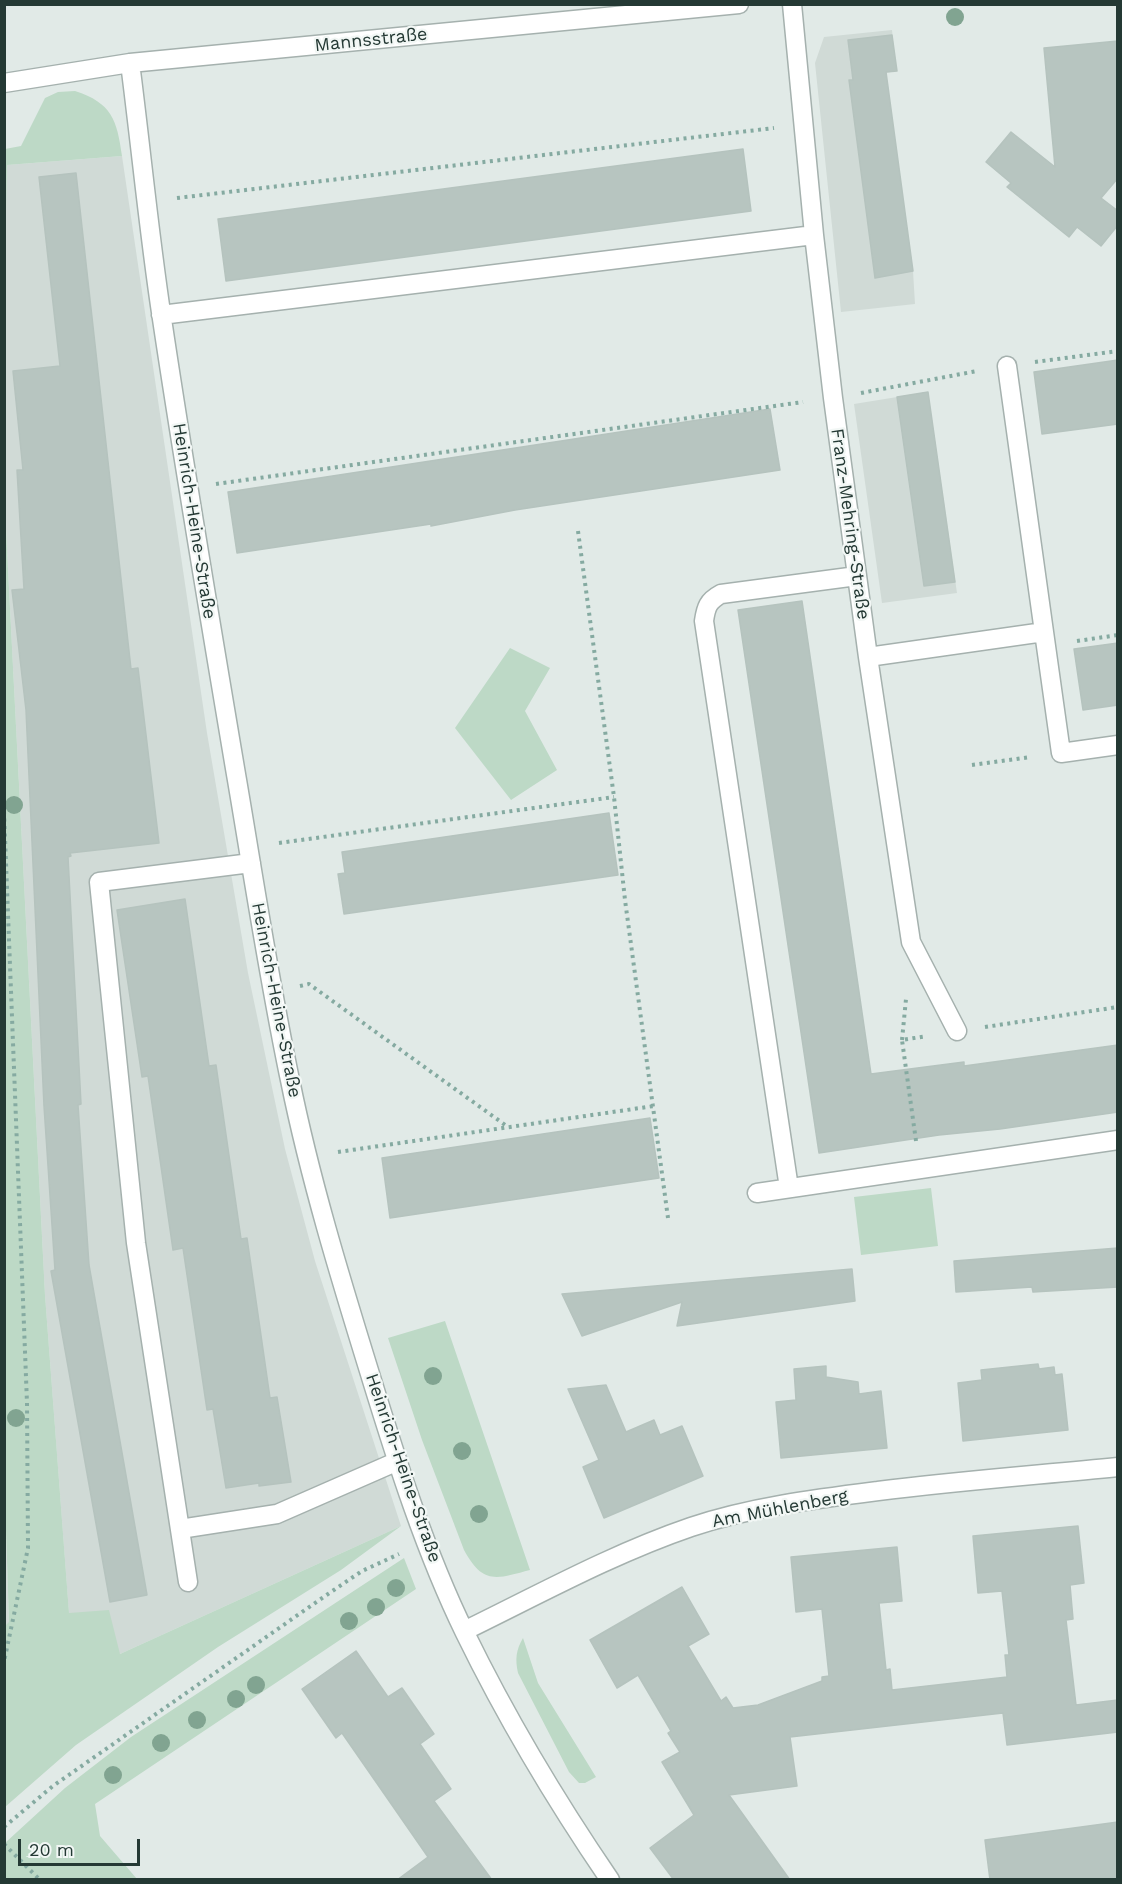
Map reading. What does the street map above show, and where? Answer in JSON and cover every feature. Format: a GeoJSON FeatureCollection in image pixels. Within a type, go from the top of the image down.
{"type":"FeatureCollection","features":[{"type":"Feature","properties":{"kind":"street","name":"Mannsstraße"},"geometry":{"type":"LineString","coordinates":[[4,83],[130,63],[739,4]]}},
{"type":"Feature","properties":{"kind":"street","name":"Franz-Mehring-Straße"},"geometry":{"type":"LineString","coordinates":[[792,4],[814,235],[833,398],[868,657],[911,942],[957,1031]]}},
{"type":"Feature","properties":{"kind":"street","name":"Heinrich-Heine-Straße"},"geometry":{"type":"LineString","coordinates":[[130,63],[161,315],[189,488],[272,990],[290,1083],[308,1157],[341,1280],[398,1461],[426,1541],[464,1631],[502,1704],[561,1807],[610,1880]]}},
{"type":"Feature","properties":{"kind":"street"},"geometry":{"type":"LineString","coordinates":[[161,315],[814,235]]}},
{"type":"Feature","properties":{"kind":"street"},"geometry":{"type":"LineString","coordinates":[[1006,366],[1062,753],[1118,746]]}},
{"type":"Feature","properties":{"kind":"street"},"geometry":{"type":"LineString","coordinates":[[789,1188],[704,621],[706,607],[711,600],[721,594],[857,576]]}},
{"type":"Feature","properties":{"kind":"street"},"geometry":{"type":"LineString","coordinates":[[868,657],[1045,639]]}},
{"type":"Feature","properties":{"kind":"street"},"geometry":{"type":"LineString","coordinates":[[188,1582],[136,1243],[99,882],[250,855]]}},
{"type":"Feature","properties":{"kind":"street"},"geometry":{"type":"LineString","coordinates":[[757,1193],[1118,1140]]}},
{"type":"Feature","properties":{"kind":"street"},"geometry":{"type":"LineString","coordinates":[[180,1529],[277,1514],[398,1461]]}},
{"type":"Feature","properties":{"kind":"street","name":"Am Mühlenberg"},"geometry":{"type":"LineString","coordinates":[[464,1631],[633,1549],[693,1527],[762,1509],[828,1497],[917,1486],[1118,1467]]}},
{"type":"Feature","properties":{"kind":"path"},"geometry":{"type":"LineString","coordinates":[[147,202],[804,124]]}},
{"type":"Feature","properties":{"kind":"path"},"geometry":{"type":"LineString","coordinates":[[189,488],[833,398]]}},
{"type":"Feature","properties":{"kind":"path"},"geometry":{"type":"LineString","coordinates":[[578,531],[668,1218]]}},
{"type":"Feature","properties":{"kind":"path"},"geometry":{"type":"LineString","coordinates":[[1045,639],[1118,635]]}},
{"type":"Feature","properties":{"kind":"path"},"geometry":{"type":"LineString","coordinates":[[972,765],[1062,753]]}},
{"type":"Feature","properties":{"kind":"path"},"geometry":{"type":"LineString","coordinates":[[250,855],[614,797]]}},
{"type":"Feature","properties":{"kind":"path"},"geometry":{"type":"LineString","coordinates":[[4,811],[27,1403],[28,1548],[4,1662]]}},
{"type":"Feature","properties":{"kind":"path"},"geometry":{"type":"LineString","coordinates":[[272,990],[309,984],[509,1127]]}},
{"type":"Feature","properties":{"kind":"path"},"geometry":{"type":"LineString","coordinates":[[308,1157],[654,1106]]}},
{"type":"Feature","properties":{"kind":"path"},"geometry":{"type":"LineString","coordinates":[[4,1827],[53,1786],[325,1596],[362,1572],[426,1541]]}},
{"type":"Feature","properties":{"kind":"path"},"geometry":{"type":"LineString","coordinates":[[4,1844],[40,1880]]}},
{"type":"Feature","properties":{"kind":"shaded area"},"geometry":{"type":"Polygon","coordinates":[[[892,30],[896,71],[886,73],[913,271],[915,304],[841,312],[815,63],[824,37],[892,30]]]}},
{"type":"Feature","properties":{"kind":"shaded area"},"geometry":{"type":"Polygon","coordinates":[[[122,156],[207,733],[248,973],[285,1149],[315,1261],[401,1526],[120,1654],[69,1614],[45,1295],[5,510],[4,252],[7,165],[122,156]]]}},
{"type":"Feature","properties":{"kind":"shaded area"},"geometry":{"type":"Polygon","coordinates":[[[928,392],[957,593],[882,603],[854,404],[928,392]]]}},
{"type":"Feature","properties":{"kind":"shaded area"},"geometry":{"type":"Polygon","coordinates":[[[4,1470],[9,1623],[5,1627],[4,1627],[4,1470]]]}},
{"type":"Feature","properties":{"kind":"green space"},"geometry":{"type":"Polygon","coordinates":[[[75,91],[105,107],[115,123],[122,156],[7,165],[5,252],[5,149],[21,146],[45,98],[58,92],[75,91]]]}},
{"type":"Feature","properties":{"kind":"green space"},"geometry":{"type":"Polygon","coordinates":[[[5,510],[45,1295],[69,1613],[109,1610],[120,1654],[401,1526],[341,1570],[218,1647],[76,1745],[5,1807],[4,1627],[9,1622],[4,1470],[5,510]]]}},
{"type":"Feature","properties":{"kind":"green space"},"geometry":{"type":"Polygon","coordinates":[[[510,648],[550,668],[525,711],[557,770],[511,800],[455,728],[510,648]]]}},
{"type":"Feature","properties":{"kind":"green space"},"geometry":{"type":"Polygon","coordinates":[[[931,1188],[938,1246],[861,1255],[854,1197],[931,1188]]]}},
{"type":"Feature","properties":{"kind":"green space"},"geometry":{"type":"Polygon","coordinates":[[[445,1321],[530,1570],[508,1576],[491,1576],[484,1574],[471,1561],[464,1550],[422,1440],[388,1338],[445,1321]]]}},
{"type":"Feature","properties":{"kind":"green space"},"geometry":{"type":"Polygon","coordinates":[[[404,1558],[416,1589],[95,1804],[100,1836],[137,1879],[5,1879],[5,1843],[65,1788],[131,1737],[404,1558]]]}},
{"type":"Feature","properties":{"kind":"green space"},"geometry":{"type":"Polygon","coordinates":[[[523,1638],[538,1683],[596,1777],[585,1783],[579,1783],[569,1772],[518,1673],[517,1655],[523,1638]]]}},
{"type":"Feature","properties":{"kind":"building"},"geometry":{"type":"Polygon","coordinates":[[[892,35],[897,71],[886,72],[913,271],[875,278],[849,80],[853,80],[848,40],[892,35]]]}},
{"type":"Feature","properties":{"kind":"building"},"geometry":{"type":"Polygon","coordinates":[[[1118,41],[1118,178],[1101,198],[1118,211],[1118,225],[1101,246],[1077,227],[1069,237],[1007,187],[1011,183],[986,162],[1011,132],[1055,167],[1044,48],[1118,41]]]}},
{"type":"Feature","properties":{"kind":"building"},"geometry":{"type":"Polygon","coordinates":[[[743,149],[751,211],[226,281],[218,219],[743,149]]]}},
{"type":"Feature","properties":{"kind":"building"},"geometry":{"type":"Polygon","coordinates":[[[76,173],[131,669],[138,668],[159,843],[70,853],[71,856],[68,857],[81,1104],[78,1105],[89,1265],[147,1595],[110,1602],[51,1271],[55,1270],[44,1106],[26,710],[12,590],[24,589],[17,470],[23,470],[13,371],[60,366],[39,177],[76,173]]]}},
{"type":"Feature","properties":{"kind":"building"},"geometry":{"type":"Polygon","coordinates":[[[1118,360],[1118,424],[1042,434],[1034,372],[1118,360]]]}},
{"type":"Feature","properties":{"kind":"building"},"geometry":{"type":"Polygon","coordinates":[[[928,392],[955,582],[924,586],[897,397],[928,392]]]}},
{"type":"Feature","properties":{"kind":"building"},"geometry":{"type":"Polygon","coordinates":[[[770,409],[780,470],[515,510],[431,526],[431,524],[237,553],[228,492],[770,409]]]}},
{"type":"Feature","properties":{"kind":"building"},"geometry":{"type":"Polygon","coordinates":[[[802,601],[871,1074],[964,1062],[964,1066],[1118,1045],[1118,1112],[819,1153],[738,610],[802,601]]]}},
{"type":"Feature","properties":{"kind":"building"},"geometry":{"type":"Polygon","coordinates":[[[1118,643],[1118,705],[1083,710],[1074,649],[1118,643]]]}},
{"type":"Feature","properties":{"kind":"building"},"geometry":{"type":"Polygon","coordinates":[[[609,813],[618,875],[344,914],[338,874],[345,873],[342,852],[609,813]]]}},
{"type":"Feature","properties":{"kind":"building"},"geometry":{"type":"Polygon","coordinates":[[[185,899],[209,1066],[216,1065],[241,1239],[247,1238],[270,1398],[277,1397],[291,1482],[259,1486],[259,1483],[226,1488],[213,1409],[207,1410],[183,1248],[173,1250],[148,1076],[142,1077],[117,910],[185,899]]]}},
{"type":"Feature","properties":{"kind":"building"},"geometry":{"type":"Polygon","coordinates":[[[650,1118],[659,1178],[390,1218],[382,1158],[650,1118]]]}},
{"type":"Feature","properties":{"kind":"building"},"geometry":{"type":"Polygon","coordinates":[[[1118,1248],[1118,1287],[1033,1292],[1032,1287],[956,1292],[954,1261],[1118,1248]]]}},
{"type":"Feature","properties":{"kind":"building"},"geometry":{"type":"Polygon","coordinates":[[[852,1269],[855,1301],[677,1326],[682,1302],[582,1336],[562,1294],[852,1269]]]}},
{"type":"Feature","properties":{"kind":"building"},"geometry":{"type":"Polygon","coordinates":[[[1038,1364],[1039,1369],[1054,1367],[1055,1375],[1062,1374],[1068,1430],[963,1441],[958,1383],[982,1380],[981,1370],[1038,1364]]]}},
{"type":"Feature","properties":{"kind":"building"},"geometry":{"type":"Polygon","coordinates":[[[826,1366],[826,1377],[858,1382],[859,1394],[881,1391],[887,1448],[781,1458],[776,1402],[796,1400],[794,1369],[826,1366]]]}},
{"type":"Feature","properties":{"kind":"building"},"geometry":{"type":"Polygon","coordinates":[[[606,1385],[626,1432],[654,1420],[660,1435],[682,1426],[703,1476],[604,1518],[583,1467],[599,1460],[568,1389],[606,1385]]]}},
{"type":"Feature","properties":{"kind":"building"},"geometry":{"type":"Polygon","coordinates":[[[1078,1526],[1084,1583],[1070,1585],[1073,1619],[1066,1620],[1076,1705],[1118,1700],[1118,1732],[1007,1745],[1003,1713],[790,1737],[797,1786],[729,1795],[790,1880],[674,1880],[650,1848],[694,1815],[662,1762],[680,1752],[668,1733],[671,1731],[638,1675],[617,1688],[590,1640],[682,1587],[709,1634],[688,1646],[721,1701],[726,1697],[733,1708],[758,1705],[822,1681],[822,1677],[829,1676],[822,1609],[796,1612],[791,1557],[897,1547],[902,1601],[879,1603],[886,1670],[890,1669],[892,1690],[1007,1677],[1005,1655],[1009,1655],[1002,1591],[978,1593],[973,1536],[1078,1526]]]}},
{"type":"Feature","properties":{"kind":"building"},"geometry":{"type":"Polygon","coordinates":[[[356,1651],[388,1697],[402,1688],[434,1734],[420,1744],[451,1789],[434,1801],[492,1880],[397,1880],[428,1857],[342,1733],[336,1738],[302,1689],[356,1651]]]}},
{"type":"Feature","properties":{"kind":"building"},"geometry":{"type":"Polygon","coordinates":[[[1118,1822],[1118,1880],[990,1880],[985,1840],[1118,1822]]]}}]}
